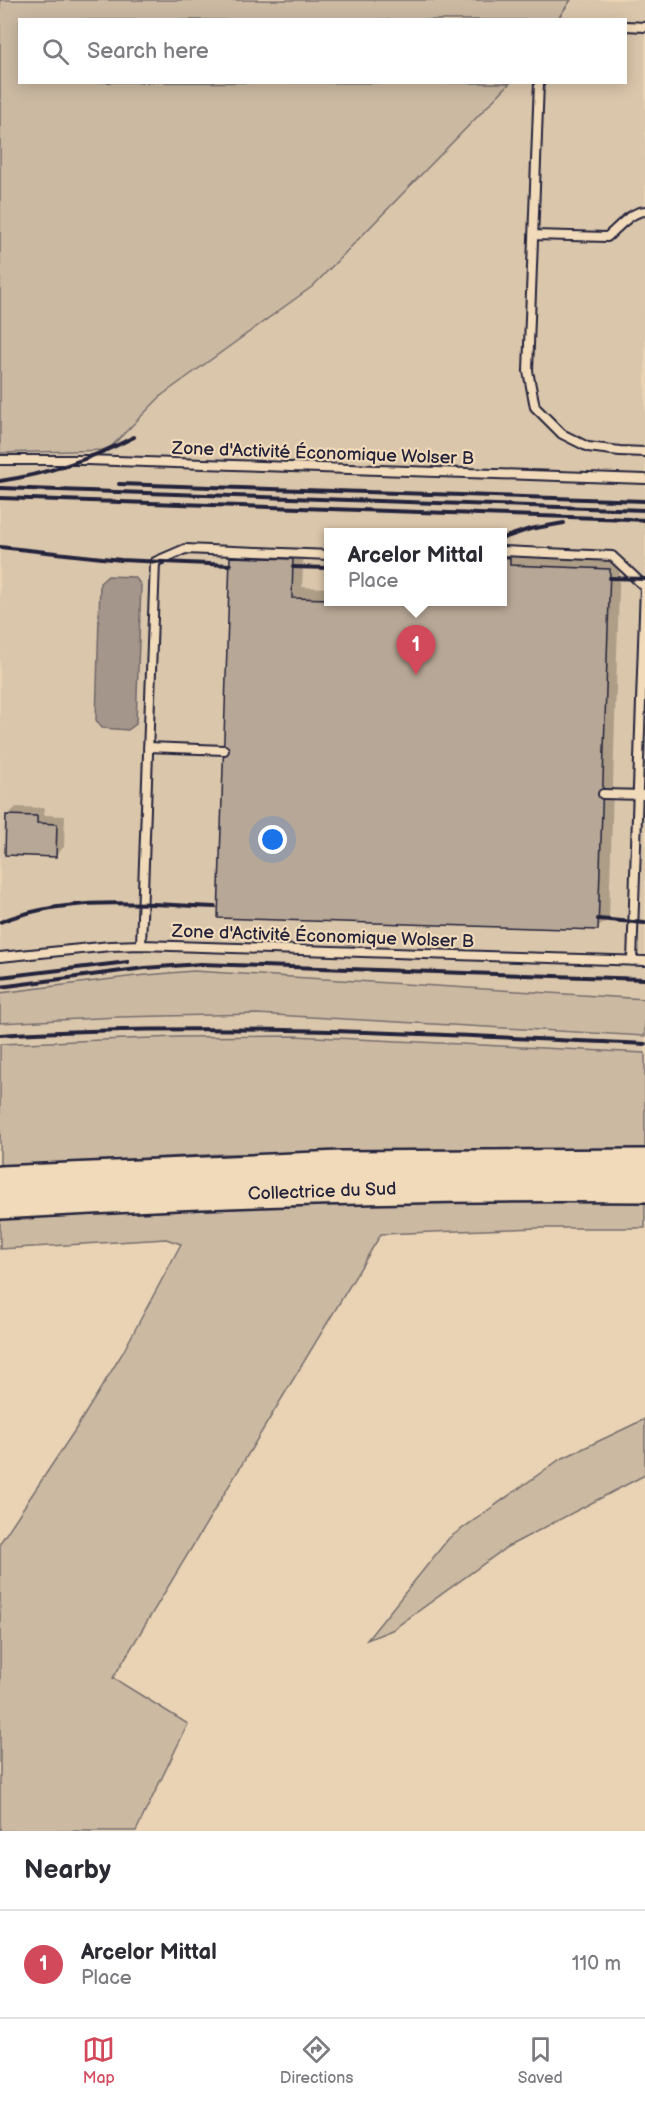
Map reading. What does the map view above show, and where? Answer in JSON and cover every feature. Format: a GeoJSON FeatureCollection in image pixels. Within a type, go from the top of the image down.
{"type":"FeatureCollection","features":[{"type":"Feature","properties":{"kind":"highway","name":"Collectrice du Sud"},"geometry":{"type":"LineString","coordinates":[[0,1180],[340,1165],[645,1163]]}},
{"type":"Feature","properties":{"kind":"highway","name":"Collectrice du Sud"},"geometry":{"type":"LineString","coordinates":[[0,1205],[338,1189],[645,1188]]}},
{"type":"Feature","properties":{"kind":"lane"},"geometry":{"type":"LineString","coordinates":[[627,26],[645,27]]}},
{"type":"Feature","properties":{"kind":"lane"},"geometry":{"type":"LineString","coordinates":[[539,84],[528,371],[535,407],[562,434],[588,447],[645,452]]}},
{"type":"Feature","properties":{"kind":"lane"},"geometry":{"type":"LineString","coordinates":[[534,235],[607,237],[627,219],[645,211]]}},
{"type":"Feature","properties":{"kind":"lane","name":"Zone d'Activité Économique Wolser B"},"geometry":{"type":"LineString","coordinates":[[0,460],[87,459],[645,479]]}},
{"type":"Feature","properties":{"kind":"lane"},"geometry":{"type":"LineString","coordinates":[[141,945],[155,562],[185,549],[324,555]]}},
{"type":"Feature","properties":{"kind":"lane"},"geometry":{"type":"LineString","coordinates":[[507,551],[612,556],[644,586],[641,795],[632,961]]}},
{"type":"Feature","properties":{"kind":"lane"},"geometry":{"type":"LineString","coordinates":[[148,747],[224,750]]}},
{"type":"Feature","properties":{"kind":"lane"},"geometry":{"type":"LineString","coordinates":[[603,794],[641,795]]}},
{"type":"Feature","properties":{"kind":"lane","name":"Zone d'Activité Économique Wolser B"},"geometry":{"type":"LineString","coordinates":[[0,957],[141,945],[645,961]]}},
{"type":"Feature","properties":{"kind":"shaded area"},"geometry":{"type":"Polygon","coordinates":[[[0,0],[571,0],[558,18],[18,18],[18,84],[509,84],[313,286],[162,395],[108,450],[0,453],[0,0]]]}},
{"type":"Feature","properties":{"kind":"shaded area"},"geometry":{"type":"Polygon","coordinates":[[[571,0],[645,0],[645,999],[193,971],[0,993],[0,446],[105,435],[196,371],[508,84],[627,84],[627,18],[558,18],[571,0]]]}},
{"type":"Feature","properties":{"kind":"shaded area"},"geometry":{"type":"Polygon","coordinates":[[[108,576],[135,577],[141,585],[136,724],[128,730],[102,728],[96,720],[100,583],[108,576]]]}},
{"type":"Feature","properties":{"kind":"shaded area"},"geometry":{"type":"Polygon","coordinates":[[[193,971],[645,999],[645,1036],[257,1014],[118,1017],[0,1023],[0,993],[193,971]]]}},
{"type":"Feature","properties":{"kind":"shaded area"},"geometry":{"type":"Polygon","coordinates":[[[257,1014],[645,1036],[645,1053],[497,1046],[177,1037],[0,1044],[0,1023],[118,1017],[257,1014]]]}},
{"type":"Feature","properties":{"kind":"shaded area"},"geometry":{"type":"Polygon","coordinates":[[[294,1036],[645,1053],[645,1149],[224,1154],[0,1166],[0,1044],[177,1037],[294,1036]]]}},
{"type":"Feature","properties":{"kind":"shaded area"},"geometry":{"type":"Polygon","coordinates":[[[645,1200],[645,1228],[537,1228],[381,1234],[113,1678],[188,1724],[136,1831],[0,1831],[0,1543],[122,1354],[181,1244],[166,1239],[0,1249],[0,1218],[339,1204],[645,1200]]]}},
{"type":"Feature","properties":{"kind":"shaded area"},"geometry":{"type":"Polygon","coordinates":[[[645,1419],[645,1475],[507,1547],[392,1630],[367,1640],[449,1538],[559,1460],[645,1419]]]}},
{"type":"Feature","properties":{"kind":"building"},"geometry":{"type":"Polygon","coordinates":[[[230,557],[293,559],[292,598],[324,599],[324,606],[507,606],[507,558],[510,558],[510,565],[610,569],[598,930],[218,918],[230,557]]]}},
{"type":"Feature","properties":{"kind":"building"},"geometry":{"type":"Polygon","coordinates":[[[6,815],[37,816],[37,823],[57,824],[56,857],[5,855],[6,815]]]}},
{"type":"Feature","properties":{"kind":"railway"},"geometry":{"type":"LineString","coordinates":[[0,481],[69,465],[134,437]]}},
{"type":"Feature","properties":{"kind":"railway"},"geometry":{"type":"LineString","coordinates":[[119,484],[645,501]]}},
{"type":"Feature","properties":{"kind":"railway"},"geometry":{"type":"LineString","coordinates":[[0,488],[645,510]]}},
{"type":"Feature","properties":{"kind":"railway"},"geometry":{"type":"LineString","coordinates":[[0,498],[630,519]]}},
{"type":"Feature","properties":{"kind":"railway"},"geometry":{"type":"LineString","coordinates":[[624,519],[645,520]]}},
{"type":"Feature","properties":{"kind":"railway"},"geometry":{"type":"LineString","coordinates":[[507,537],[530,529],[564,523]]}},
{"type":"Feature","properties":{"kind":"railway"},"geometry":{"type":"LineString","coordinates":[[0,547],[121,560],[230,565]]}},
{"type":"Feature","properties":{"kind":"railway"},"geometry":{"type":"LineString","coordinates":[[293,567],[324,568]]}},
{"type":"Feature","properties":{"kind":"railway"},"geometry":{"type":"LineString","coordinates":[[610,578],[645,579]]}},
{"type":"Feature","properties":{"kind":"railway"},"geometry":{"type":"LineString","coordinates":[[0,922],[26,913],[53,908],[106,903],[215,907]]}},
{"type":"Feature","properties":{"kind":"railway"},"geometry":{"type":"LineString","coordinates":[[598,919],[645,923]]}},
{"type":"Feature","properties":{"kind":"railway"},"geometry":{"type":"LineString","coordinates":[[0,977],[128,962]]}},
{"type":"Feature","properties":{"kind":"railway"},"geometry":{"type":"LineString","coordinates":[[0,987],[145,968],[200,964],[645,979]]}},
{"type":"Feature","properties":{"kind":"railway"},"geometry":{"type":"LineString","coordinates":[[0,1035],[81,1031],[242,1029],[403,1033],[645,1044]]}},
{"type":"Feature","properties":{"kind":"place","name":"Arcelor Mittal"},"geometry":{"type":"Point","coordinates":[416,675]}}]}
